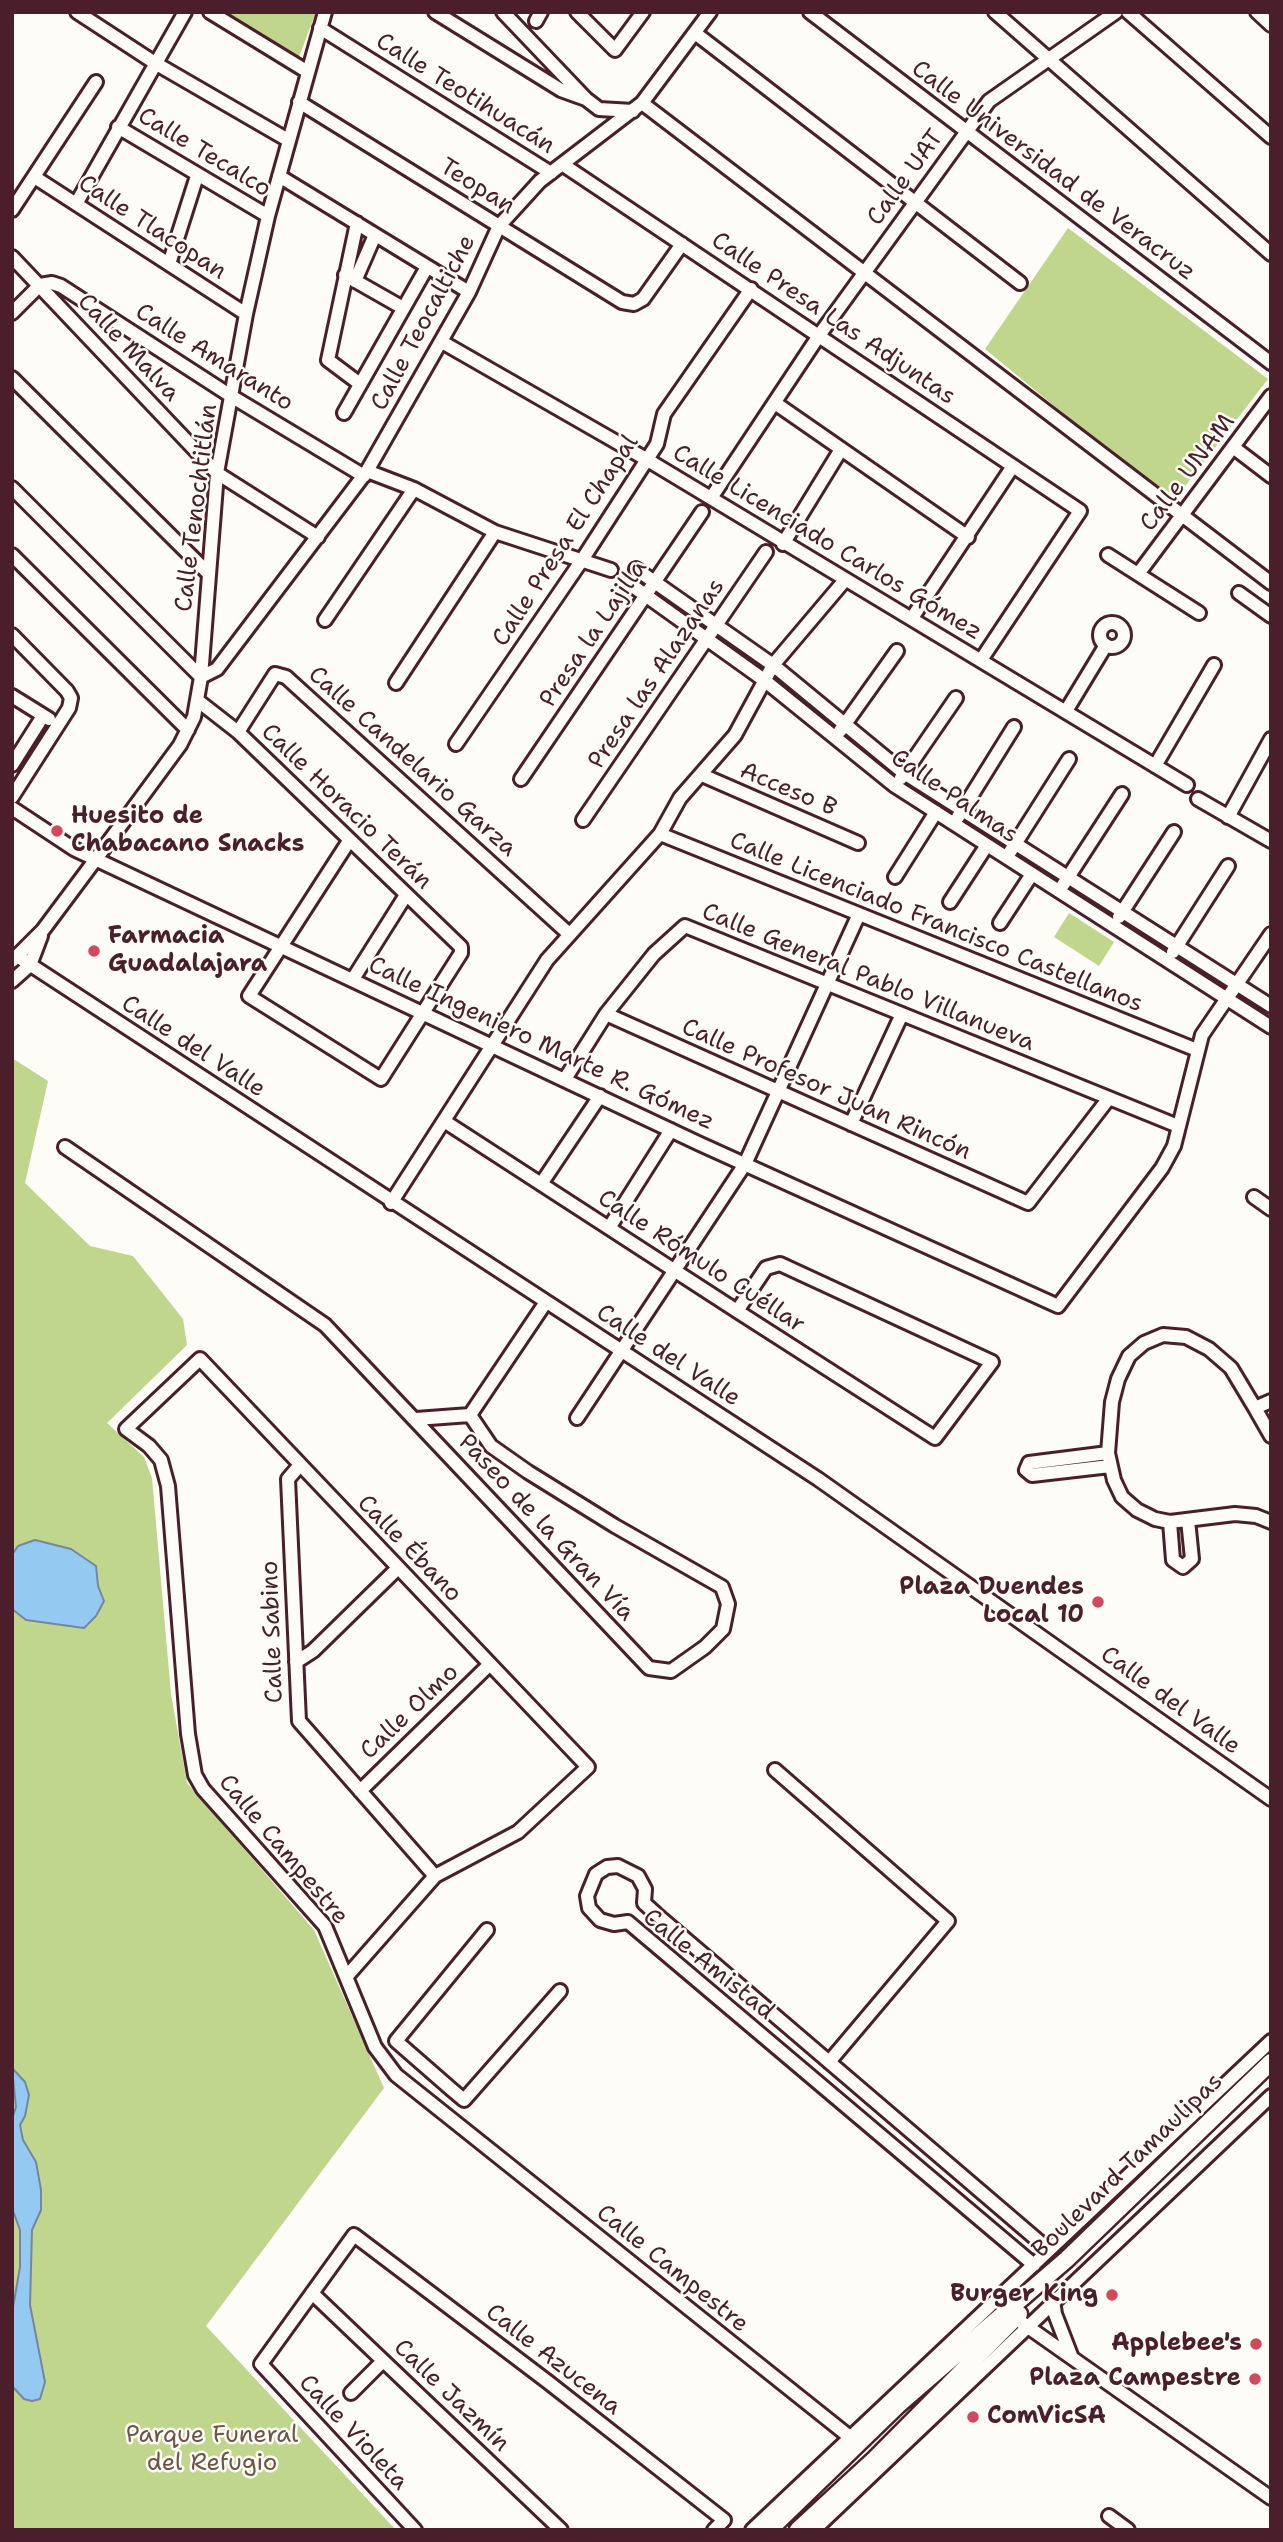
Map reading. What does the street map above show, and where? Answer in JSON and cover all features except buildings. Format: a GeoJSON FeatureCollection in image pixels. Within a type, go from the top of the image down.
{"type":"FeatureCollection","features":[{"type":"Feature","properties":{"kind":"main road","name":"Boulevard Tamaulipas"},"geometry":{"type":"LineString","coordinates":[[773,2520],[898,2405],[935,2364],[1016,2319],[1067,2259],[1271,2062]]}},
{"type":"Feature","properties":{"kind":"main road","name":"Boulevard Tamaulipas"},"geometry":{"type":"LineString","coordinates":[[798,2530],[875,2459],[919,2411],[1016,2319],[1088,2260],[1271,2076]]}},
{"type":"Feature","properties":{"kind":"main road"},"geometry":{"type":"LineString","coordinates":[[919,2411],[938,2386],[935,2364]]}},
{"type":"Feature","properties":{"kind":"street"},"geometry":{"type":"LineString","coordinates":[[77,12],[155,63],[288,140]]}},
{"type":"Feature","properties":{"kind":"street"},"geometry":{"type":"LineString","coordinates":[[76,204],[185,12]]}},
{"type":"Feature","properties":{"kind":"street"},"geometry":{"type":"LineString","coordinates":[[210,12],[308,72]]}},
{"type":"Feature","properties":{"kind":"street","name":"Calle Tenochtitlán"},"geometry":{"type":"LineString","coordinates":[[15,959],[43,930],[188,730],[201,677],[217,473],[246,314],[268,216],[325,12]]}},
{"type":"Feature","properties":{"kind":"street"},"geometry":{"type":"LineString","coordinates":[[435,12],[561,90],[586,99]]}},
{"type":"Feature","properties":{"kind":"street"},"geometry":{"type":"LineString","coordinates":[[502,12],[586,99],[599,108],[637,107],[865,271],[1181,517],[1271,583]]}},
{"type":"Feature","properties":{"kind":"street"},"geometry":{"type":"LineString","coordinates":[[577,12],[615,50],[643,12]]}},
{"type":"Feature","properties":{"kind":"street","name":"Calle Teocaltiche"},"geometry":{"type":"LineString","coordinates":[[201,677],[217,669],[365,473],[442,342],[469,292],[499,226],[551,173],[637,107],[710,12]]}},
{"type":"Feature","properties":{"kind":"street","name":"Calle Universidad de Veracruz"},"geometry":{"type":"LineString","coordinates":[[810,12],[1271,363]]}},
{"type":"Feature","properties":{"kind":"street"},"geometry":{"type":"LineString","coordinates":[[995,12],[1271,254]]}},
{"type":"Feature","properties":{"kind":"street","name":"Calle UAT"},"geometry":{"type":"LineString","coordinates":[[711,498],[820,334],[966,131],[995,95],[1116,12]]}},
{"type":"Feature","properties":{"kind":"street"},"geometry":{"type":"LineString","coordinates":[[1128,12],[1271,137]]}},
{"type":"Feature","properties":{"kind":"street"},"geometry":{"type":"LineString","coordinates":[[1257,12],[1271,24]]}},
{"type":"Feature","properties":{"kind":"street","name":"Calle Teotihuacán"},"geometry":{"type":"LineString","coordinates":[[320,28],[551,173]]}},
{"type":"Feature","properties":{"kind":"street"},"geometry":{"type":"LineString","coordinates":[[695,33],[1020,283]]}},
{"type":"Feature","properties":{"kind":"street"},"geometry":{"type":"LineString","coordinates":[[12,210],[36,178],[96,82]]}},
{"type":"Feature","properties":{"kind":"street","name":"Teopan"},"geometry":{"type":"LineString","coordinates":[[299,102],[622,302],[634,304],[643,299],[682,244]]}},
{"type":"Feature","properties":{"kind":"street","name":"Calle Tecalco"},"geometry":{"type":"LineString","coordinates":[[118,127],[268,216]]}},
{"type":"Feature","properties":{"kind":"street","name":"Calle Presa Las Adjuntas"},"geometry":{"type":"LineString","coordinates":[[562,164],[820,334],[1080,511],[981,660]]}},
{"type":"Feature","properties":{"kind":"street"},"geometry":{"type":"LineString","coordinates":[[169,264],[197,176]]}},
{"type":"Feature","properties":{"kind":"street"},"geometry":{"type":"LineString","coordinates":[[279,176],[469,292]]}},
{"type":"Feature","properties":{"kind":"street","name":"Calle Tlacopan"},"geometry":{"type":"LineString","coordinates":[[36,178],[246,314]]}},
{"type":"Feature","properties":{"kind":"street"},"geometry":{"type":"LineString","coordinates":[[357,223],[350,278],[328,360],[360,384]]}},
{"type":"Feature","properties":{"kind":"street"},"geometry":{"type":"LineString","coordinates":[[350,278],[375,235]]}},
{"type":"Feature","properties":{"kind":"street","name":"Calle Malva"},"geometry":{"type":"LineString","coordinates":[[12,257],[217,473],[318,537]]}},
{"type":"Feature","properties":{"kind":"street"},"geometry":{"type":"LineString","coordinates":[[344,413],[427,267]]}},
{"type":"Feature","properties":{"kind":"street"},"geometry":{"type":"LineString","coordinates":[[350,278],[403,309]]}},
{"type":"Feature","properties":{"kind":"street","name":"Calle Amaranto"},"geometry":{"type":"LineString","coordinates":[[40,285],[52,283],[61,286],[231,396],[365,473],[414,489],[495,532],[582,560]]}},
{"type":"Feature","properties":{"kind":"street"},"geometry":{"type":"LineString","coordinates":[[12,313],[40,285]]}},
{"type":"Feature","properties":{"kind":"street","name":"Calle Presa El Chapal"},"geometry":{"type":"LineString","coordinates":[[456,744],[582,560],[657,444],[664,414],[751,289]]}},
{"type":"Feature","properties":{"kind":"street","name":"Calle Licenciado Carlos Gómez"},"geometry":{"type":"LineString","coordinates":[[442,342],[646,459],[1187,785]]}},
{"type":"Feature","properties":{"kind":"street"},"geometry":{"type":"LineString","coordinates":[[12,378],[208,573]]}},
{"type":"Feature","properties":{"kind":"street","name":"Calle UNAM"},"geometry":{"type":"LineString","coordinates":[[1138,575],[1271,396]]}},
{"type":"Feature","properties":{"kind":"street"},"geometry":{"type":"LineString","coordinates":[[775,403],[968,537]]}},
{"type":"Feature","properties":{"kind":"street"},"geometry":{"type":"LineString","coordinates":[[1233,447],[1271,476]]}},
{"type":"Feature","properties":{"kind":"street"},"geometry":{"type":"LineString","coordinates":[[783,544],[841,451]]}},
{"type":"Feature","properties":{"kind":"street"},"geometry":{"type":"LineString","coordinates":[[912,618],[1013,466]]}},
{"type":"Feature","properties":{"kind":"street"},"geometry":{"type":"LineString","coordinates":[[12,488],[201,677]]}},
{"type":"Feature","properties":{"kind":"street"},"geometry":{"type":"LineString","coordinates":[[325,620],[414,489]]}},
{"type":"Feature","properties":{"kind":"street","name":"Presa la Lajilla"},"geometry":{"type":"LineString","coordinates":[[521,779],[702,512]]}},
{"type":"Feature","properties":{"kind":"street"},"geometry":{"type":"LineString","coordinates":[[396,682],[495,532]]}},
{"type":"Feature","properties":{"kind":"street","name":"Presa las Alazanas"},"geometry":{"type":"LineString","coordinates":[[583,820],[766,552]]}},
{"type":"Feature","properties":{"kind":"street"},"geometry":{"type":"LineString","coordinates":[[12,555],[188,730]]}},
{"type":"Feature","properties":{"kind":"street"},"geometry":{"type":"LineString","coordinates":[[1108,555],[1199,613]]}},
{"type":"Feature","properties":{"kind":"street"},"geometry":{"type":"LineString","coordinates":[[582,560],[611,570]]}},
{"type":"Feature","properties":{"kind":"street","name":"Calle Palmas"},"geometry":{"type":"LineString","coordinates":[[636,569],[773,664],[904,773],[1271,1006]]}},
{"type":"Feature","properties":{"kind":"street"},"geometry":{"type":"LineString","coordinates":[[391,1203],[568,933],[660,834],[680,798],[735,735],[773,664],[845,580]]}},
{"type":"Feature","properties":{"kind":"street","name":"Calle Palmas"},"geometry":{"type":"LineString","coordinates":[[627,582],[764,680],[895,786],[1271,1027]]}},
{"type":"Feature","properties":{"kind":"street"},"geometry":{"type":"LineString","coordinates":[[1240,593],[1271,617]]}},
{"type":"Feature","properties":{"kind":"street"},"geometry":{"type":"LineString","coordinates":[[12,635],[67,691],[69,708],[12,797]]}},
{"type":"Feature","properties":{"kind":"street"},"geometry":{"type":"LineString","coordinates":[[1066,711],[1106,645]]}},
{"type":"Feature","properties":{"kind":"street"},"geometry":{"type":"LineString","coordinates":[[835,738],[897,651]]}},
{"type":"Feature","properties":{"kind":"street"},"geometry":{"type":"LineString","coordinates":[[1155,766],[1214,665]]}},
{"type":"Feature","properties":{"kind":"street","name":"Calle Candelario Garza"},"geometry":{"type":"LineString","coordinates":[[238,732],[275,674],[286,677],[568,933]]}},
{"type":"Feature","properties":{"kind":"street"},"geometry":{"type":"LineString","coordinates":[[12,696],[58,725]]}},
{"type":"Feature","properties":{"kind":"street"},"geometry":{"type":"LineString","coordinates":[[895,786],[956,698]]}},
{"type":"Feature","properties":{"kind":"street","name":"Calle Horacio Terán"},"geometry":{"type":"LineString","coordinates":[[197,700],[238,732],[461,947],[461,953],[424,1013]]}},
{"type":"Feature","properties":{"kind":"street"},"geometry":{"type":"LineString","coordinates":[[12,765],[43,716]]}},
{"type":"Feature","properties":{"kind":"street"},"geometry":{"type":"LineString","coordinates":[[954,824],[1014,727]]}},
{"type":"Feature","properties":{"kind":"street"},"geometry":{"type":"LineString","coordinates":[[1228,817],[1271,739]]}},
{"type":"Feature","properties":{"kind":"street"},"geometry":{"type":"LineString","coordinates":[[1006,858],[1069,759]]}},
{"type":"Feature","properties":{"kind":"street","name":"Acceso B"},"geometry":{"type":"LineString","coordinates":[[702,775],[859,843]]}},
{"type":"Feature","properties":{"kind":"street"},"geometry":{"type":"LineString","coordinates":[[1059,892],[1122,794]]}},
{"type":"Feature","properties":{"kind":"street"},"geometry":{"type":"LineString","coordinates":[[1198,799],[1271,841]]}},
{"type":"Feature","properties":{"kind":"street","name":"Calle Ingeniero Marte R. Gómez"},"geometry":{"type":"LineString","coordinates":[[12,808],[74,849],[283,945],[671,1130],[1058,1306],[1162,1168],[1174,1146],[1178,1126]]}},
{"type":"Feature","properties":{"kind":"street"},"geometry":{"type":"LineString","coordinates":[[895,877],[936,812]]}},
{"type":"Feature","properties":{"kind":"street"},"geometry":{"type":"LineString","coordinates":[[1113,926],[1174,832]]}},
{"type":"Feature","properties":{"kind":"street","name":"Calle Licenciado Francisco Castellanos"},"geometry":{"type":"LineString","coordinates":[[660,834],[1197,1050]]}},
{"type":"Feature","properties":{"kind":"street"},"geometry":{"type":"LineString","coordinates":[[349,841],[249,996],[381,1079],[424,1013]]}},
{"type":"Feature","properties":{"kind":"street"},"geometry":{"type":"LineString","coordinates":[[950,902],[987,845]]}},
{"type":"Feature","properties":{"kind":"street"},"geometry":{"type":"LineString","coordinates":[[1168,961],[1228,866]]}},
{"type":"Feature","properties":{"kind":"street"},"geometry":{"type":"LineString","coordinates":[[1000,923],[1032,874]]}},
{"type":"Feature","properties":{"kind":"street"},"geometry":{"type":"LineString","coordinates":[[353,979],[405,895]]}},
{"type":"Feature","properties":{"kind":"street"},"geometry":{"type":"LineString","coordinates":[[577,1418],[745,1164],[859,914]]}},
{"type":"Feature","properties":{"kind":"street","name":"Calle General Pablo Villanueva"},"geometry":{"type":"LineString","coordinates":[[565,1079],[606,1014],[654,954],[685,926],[1178,1126]]}},
{"type":"Feature","properties":{"kind":"street","name":"Calle Tenochtitlán"},"geometry":{"type":"LineString","coordinates":[[30,965],[43,930]]}},
{"type":"Feature","properties":{"kind":"street"},"geometry":{"type":"LineString","coordinates":[[1178,1126],[1202,1035],[1271,934]]}},
{"type":"Feature","properties":{"kind":"street","name":"Calle del Valle"},"geometry":{"type":"LineString","coordinates":[[15,959],[30,965],[391,1203],[818,1479],[1271,1799]]}},
{"type":"Feature","properties":{"kind":"street"},"geometry":{"type":"LineString","coordinates":[[12,981],[30,965]]}},
{"type":"Feature","properties":{"kind":"street","name":"Calle Profesor Juan Rincón"},"geometry":{"type":"LineString","coordinates":[[606,1014],[1028,1203],[1109,1098]]}},
{"type":"Feature","properties":{"kind":"street"},"geometry":{"type":"LineString","coordinates":[[851,1124],[902,1014]]}},
{"type":"Feature","properties":{"kind":"street"},"geometry":{"type":"LineString","coordinates":[[541,1184],[600,1096]]}},
{"type":"Feature","properties":{"kind":"street","name":"Calle Rómulo Cuéllar"},"geometry":{"type":"LineString","coordinates":[[444,1121],[737,1311],[935,1438],[992,1362],[780,1264],[766,1268],[737,1311]]}},
{"type":"Feature","properties":{"kind":"street"},"geometry":{"type":"LineString","coordinates":[[609,1228],[671,1130]]}},
{"type":"Feature","properties":{"kind":"street","name":"Paseo de la Gran Vía"},"geometry":{"type":"LineString","coordinates":[[65,1147],[325,1325],[649,1668],[671,1671],[705,1647],[723,1629],[728,1604],[722,1587],[528,1472],[491,1446],[470,1415]]}},
{"type":"Feature","properties":{"kind":"street"},"geometry":{"type":"LineString","coordinates":[[1254,1197],[1271,1209]]}},
{"type":"Feature","properties":{"kind":"street"},"geometry":{"type":"LineString","coordinates":[[416,1419],[470,1415],[545,1302]]}},
{"type":"Feature","properties":{"kind":"street"},"geometry":{"type":"LineString","coordinates":[[1271,1436],[1231,1368],[1209,1349],[1186,1337],[1163,1335],[1144,1343],[1129,1356],[1118,1379],[1112,1402],[1109,1459],[1122,1497],[1137,1510],[1155,1519],[1170,1522],[1235,1514],[1256,1516],[1271,1522]]}},
{"type":"Feature","properties":{"kind":"street","name":"Calle Ébano"},"geometry":{"type":"LineString","coordinates":[[200,1359],[588,1767],[518,1832],[435,1876]]}},
{"type":"Feature","properties":{"kind":"street","name":"Calle Campestre"},"geometry":{"type":"LineString","coordinates":[[200,1359],[126,1429],[161,1460],[168,1486],[188,1734],[195,1775],[212,1802],[325,1926],[375,2047],[385,2062],[437,2108],[851,2438]]}},
{"type":"Feature","properties":{"kind":"street"},"geometry":{"type":"LineString","coordinates":[[1255,1408],[1271,1401]]}},
{"type":"Feature","properties":{"kind":"street"},"geometry":{"type":"LineString","coordinates":[[1071,1464],[1109,1459]]}},
{"type":"Feature","properties":{"kind":"street","name":"Calle Sabino"},"geometry":{"type":"LineString","coordinates":[[300,1465],[288,1479],[299,1721],[435,1876]]}},
{"type":"Feature","properties":{"kind":"street"},"geometry":{"type":"LineString","coordinates":[[1170,1522],[1173,1560],[1183,1567],[1192,1559],[1188,1520]]}},
{"type":"Feature","properties":{"kind":"street"},"geometry":{"type":"LineString","coordinates":[[296,1662],[313,1651],[398,1568]]}},
{"type":"Feature","properties":{"kind":"street","name":"Calle Olmo"},"geometry":{"type":"LineString","coordinates":[[359,1791],[490,1664]]}},
{"type":"Feature","properties":{"kind":"street"},"geometry":{"type":"LineString","coordinates":[[775,1770],[947,1921],[829,2063]]}},
{"type":"Feature","properties":{"kind":"street","name":"Calle Amistad"},"geometry":{"type":"LineString","coordinates":[[1034,2265],[628,1922],[614,1924],[600,1920],[589,1908],[588,1886],[596,1874],[607,1867],[628,1868],[638,1876],[645,1889],[644,1903],[1049,2250]]}},
{"type":"Feature","properties":{"kind":"street"},"geometry":{"type":"LineString","coordinates":[[347,1976],[435,1876]]}},
{"type":"Feature","properties":{"kind":"street"},"geometry":{"type":"LineString","coordinates":[[628,1922],[638,1916],[644,1903]]}},
{"type":"Feature","properties":{"kind":"street"},"geometry":{"type":"LineString","coordinates":[[487,1930],[396,2041],[450,2089],[464,2099],[560,1991]]}},
{"type":"Feature","properties":{"kind":"street"},"geometry":{"type":"LineString","coordinates":[[757,2032],[772,2014]]}},
{"type":"Feature","properties":{"kind":"street"},"geometry":{"type":"LineString","coordinates":[[752,2530],[773,2520],[851,2438],[935,2364],[1049,2250],[1271,2042]]}},
{"type":"Feature","properties":{"kind":"street"},"geometry":{"type":"LineString","coordinates":[[437,2108],[450,2089]]}},
{"type":"Feature","properties":{"kind":"street"},"geometry":{"type":"LineString","coordinates":[[814,2530],[1016,2319],[1053,2300],[1088,2260],[1271,2096]]}},
{"type":"Feature","properties":{"kind":"street"},"geometry":{"type":"LineString","coordinates":[[884,2139],[899,2122]]}},
{"type":"Feature","properties":{"kind":"street"},"geometry":{"type":"LineString","coordinates":[[1009,2244],[1023,2228]]}},
{"type":"Feature","properties":{"kind":"street","name":"Calle Azucena"},"geometry":{"type":"LineString","coordinates":[[312,2293],[354,2235],[548,2382],[719,2525]]}},
{"type":"Feature","properties":{"kind":"street","name":"Calle Jazmín"},"geometry":{"type":"LineString","coordinates":[[312,2293],[561,2530]]}},
{"type":"Feature","properties":{"kind":"street","name":"Calle Violeta"},"geometry":{"type":"LineString","coordinates":[[312,2293],[261,2364],[415,2530]]}},
{"type":"Feature","properties":{"kind":"street"},"geometry":{"type":"LineString","coordinates":[[1053,2300],[1055,2314],[1072,2358]]}},
{"type":"Feature","properties":{"kind":"street"},"geometry":{"type":"LineString","coordinates":[[1016,2319],[1271,2498]]}},
{"type":"Feature","properties":{"kind":"street"},"geometry":{"type":"LineString","coordinates":[[351,2393],[383,2361]]}},
{"type":"Feature","properties":{"kind":"street"},"geometry":{"type":"LineString","coordinates":[[1109,2516],[1128,2530]]}},
{"type":"Feature","properties":{"kind":"green space"},"geometry":{"type":"Polygon","coordinates":[[[224,12],[316,12],[299,57],[224,12]]]}},
{"type":"Feature","properties":{"kind":"green space"},"geometry":{"type":"Polygon","coordinates":[[[1068,228],[1268,379],[1172,503],[985,349],[1068,228]]]}},
{"type":"Feature","properties":{"kind":"green space"},"geometry":{"type":"Polygon","coordinates":[[[1069,913],[1114,942],[1099,966],[1054,937],[1069,913]]]}},
{"type":"Feature","properties":{"kind":"green space","name":"Parque Funeral del Refugio"},"geometry":{"type":"Polygon","coordinates":[[[12,1058],[48,1081],[25,1183],[90,1246],[133,1256],[183,1319],[187,1345],[107,1423],[144,1457],[152,1478],[171,1694],[187,1783],[314,1930],[384,2088],[206,2326],[396,2530],[12,2530],[12,1058]]]}},
{"type":"Feature","properties":{"kind":"water"},"geometry":{"type":"Polygon","coordinates":[[[35,1540],[71,1549],[96,1566],[98,1586],[104,1601],[96,1616],[84,1628],[26,1620],[12,1609],[12,1555],[18,1546],[35,1540]]]}},
{"type":"Feature","properties":{"kind":"water"},"geometry":{"type":"Polygon","coordinates":[[[12,2068],[25,2082],[29,2095],[25,2116],[20,2125],[23,2140],[36,2162],[41,2190],[41,2210],[32,2230],[30,2305],[45,2382],[40,2399],[32,2401],[24,2399],[12,2386],[12,2313],[20,2267],[20,2230],[12,2208],[12,2119],[16,2107],[12,2068]]]}},
{"type":"Feature","properties":{"kind":"place","name":"Huesito de Chabacano Snacks"},"geometry":{"type":"Point","coordinates":[57,831]}},
{"type":"Feature","properties":{"kind":"place","name":"Farmacia Guadalajara"},"geometry":{"type":"Point","coordinates":[94,951]}},
{"type":"Feature","properties":{"kind":"place","name":"Plaza Duendes Local 10"},"geometry":{"type":"Point","coordinates":[1098,1602]}},
{"type":"Feature","properties":{"kind":"place","name":"Burger King"},"geometry":{"type":"Point","coordinates":[1112,2295]}},
{"type":"Feature","properties":{"kind":"place","name":"Applebee's"},"geometry":{"type":"Point","coordinates":[1256,2344]}},
{"type":"Feature","properties":{"kind":"place","name":"Plaza Campestre"},"geometry":{"type":"Point","coordinates":[1255,2379]}},
{"type":"Feature","properties":{"kind":"place","name":"ComVicSA"},"geometry":{"type":"Point","coordinates":[973,2417]}}]}
